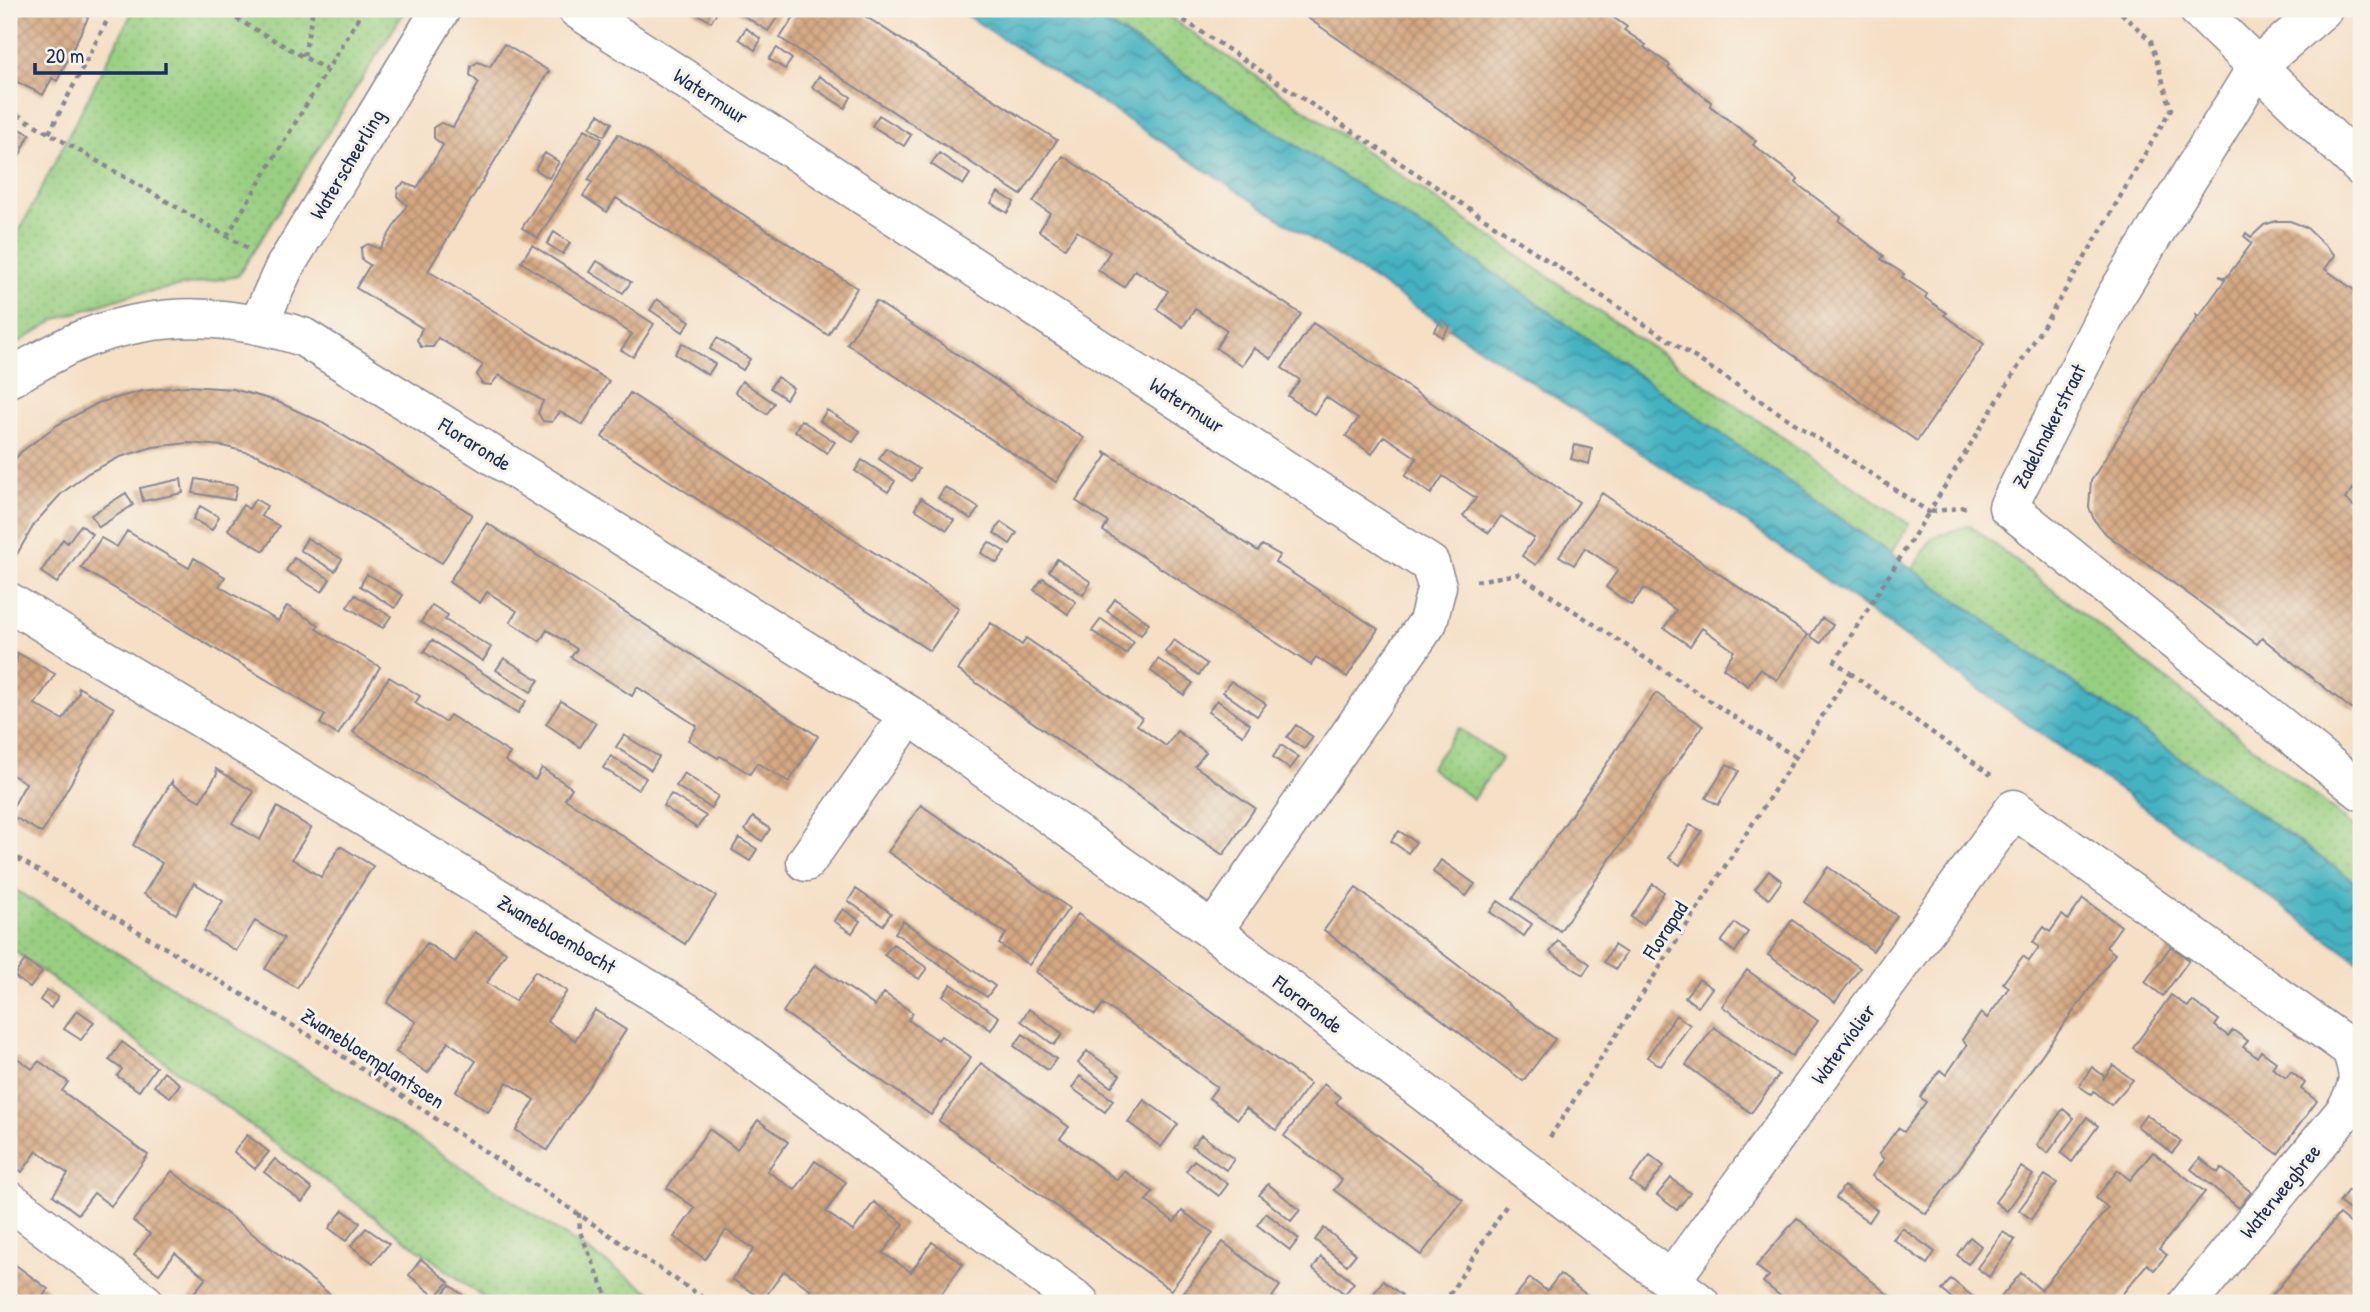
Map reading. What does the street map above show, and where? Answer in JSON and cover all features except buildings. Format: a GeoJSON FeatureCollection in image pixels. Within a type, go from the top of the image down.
{"type":"FeatureCollection","features":[{"type":"Feature","properties":{"kind":"street","name":"Waterscheerling"},"geometry":{"type":"LineString","coordinates":[[259,323],[284,268],[441,9]]}},
{"type":"Feature","properties":{"kind":"street","name":"Watermuur"},"geometry":{"type":"LineString","coordinates":[[577,9],[1430,564],[1437,586]]}},
{"type":"Feature","properties":{"kind":"street"},"geometry":{"type":"LineString","coordinates":[[2198,9],[2361,167]]}},
{"type":"Feature","properties":{"kind":"street","name":"Zadelmakerstraat"},"geometry":{"type":"LineString","coordinates":[[2323,9],[2258,65],[2115,297],[2008,507],[2361,791]]}},
{"type":"Feature","properties":{"kind":"street","name":"Floraronde"},"geometry":{"type":"LineString","coordinates":[[9,378],[85,338],[171,317],[259,323],[303,337],[909,715],[1213,931],[1700,1303]]}},
{"type":"Feature","properties":{"kind":"street"},"geometry":{"type":"LineString","coordinates":[[1213,931],[1428,622],[1437,586]]}},
{"type":"Feature","properties":{"kind":"street","name":"Zwanebloembocht"},"geometry":{"type":"LineString","coordinates":[[9,602],[698,1020],[1080,1303]]}},
{"type":"Feature","properties":{"kind":"street"},"geometry":{"type":"LineString","coordinates":[[806,862],[909,715]]}},
{"type":"Feature","properties":{"kind":"street","name":"Waterweegbree"},"geometry":{"type":"LineString","coordinates":[[2014,809],[2350,1049],[2359,1072],[2356,1093],[2345,1111],[2188,1303]]}},
{"type":"Feature","properties":{"kind":"street","name":"Waterviolier"},"geometry":{"type":"LineString","coordinates":[[1672,1279],[2014,809]]}},
{"type":"Feature","properties":{"kind":"street"},"geometry":{"type":"LineString","coordinates":[[9,1200],[145,1303]]}},
{"type":"Feature","properties":{"kind":"path"},"geometry":{"type":"LineString","coordinates":[[49,134],[113,9]]}},
{"type":"Feature","properties":{"kind":"path"},"geometry":{"type":"LineString","coordinates":[[220,9],[327,69]]}},
{"type":"Feature","properties":{"kind":"path"},"geometry":{"type":"LineString","coordinates":[[304,56],[313,9]]}},
{"type":"Feature","properties":{"kind":"path"},"geometry":{"type":"LineString","coordinates":[[227,236],[364,9]]}},
{"type":"Feature","properties":{"kind":"path"},"geometry":{"type":"LineString","coordinates":[[1167,9],[1929,512],[1960,507],[2008,507]]}},
{"type":"Feature","properties":{"kind":"path"},"geometry":{"type":"LineString","coordinates":[[2014,809],[2006,786],[1835,662],[2080,266],[2171,109],[2151,41],[2117,9]]}},
{"type":"Feature","properties":{"kind":"path"},"geometry":{"type":"LineString","coordinates":[[9,110],[284,268]]}},
{"type":"Feature","properties":{"kind":"path"},"geometry":{"type":"LineString","coordinates":[[1437,586],[1518,575],[1795,757]]}},
{"type":"Feature","properties":{"kind":"path","name":"Florapad"},"geometry":{"type":"LineString","coordinates":[[1444,1303],[1850,673]]}},
{"type":"Feature","properties":{"kind":"path","name":"Zwanebloemplantsoen"},"geometry":{"type":"LineString","coordinates":[[9,853],[335,1051],[579,1212],[711,1303]]}},
{"type":"Feature","properties":{"kind":"path"},"geometry":{"type":"LineString","coordinates":[[579,1212],[580,1232],[610,1303]]}},
{"type":"Feature","properties":{"kind":"green space"},"geometry":{"type":"Polygon","coordinates":[[[134,9],[406,9],[238,276],[131,295],[57,319],[9,348],[9,251],[134,9]]]}},
{"type":"Feature","properties":{"kind":"green space"},"geometry":{"type":"Polygon","coordinates":[[[1085,9],[1158,9],[1909,524],[1890,555],[1501,278],[1085,9]]]}},
{"type":"Feature","properties":{"kind":"green space"},"geometry":{"type":"Polygon","coordinates":[[[1970,525],[2361,832],[2361,886],[1912,570],[1932,538],[1970,525]]]}},
{"type":"Feature","properties":{"kind":"green space"},"geometry":{"type":"Polygon","coordinates":[[[1459,728],[1502,758],[1473,799],[1430,768],[1459,728]]]}},
{"type":"Feature","properties":{"kind":"green space"},"geometry":{"type":"Polygon","coordinates":[[[9,886],[431,1147],[667,1303],[491,1303],[9,947],[9,886]]]}},
{"type":"Feature","properties":{"kind":"water"},"geometry":{"type":"Polygon","coordinates":[[[957,9],[1085,9],[1501,278],[2361,886],[2361,963],[1727,509],[957,9]]]}}]}
